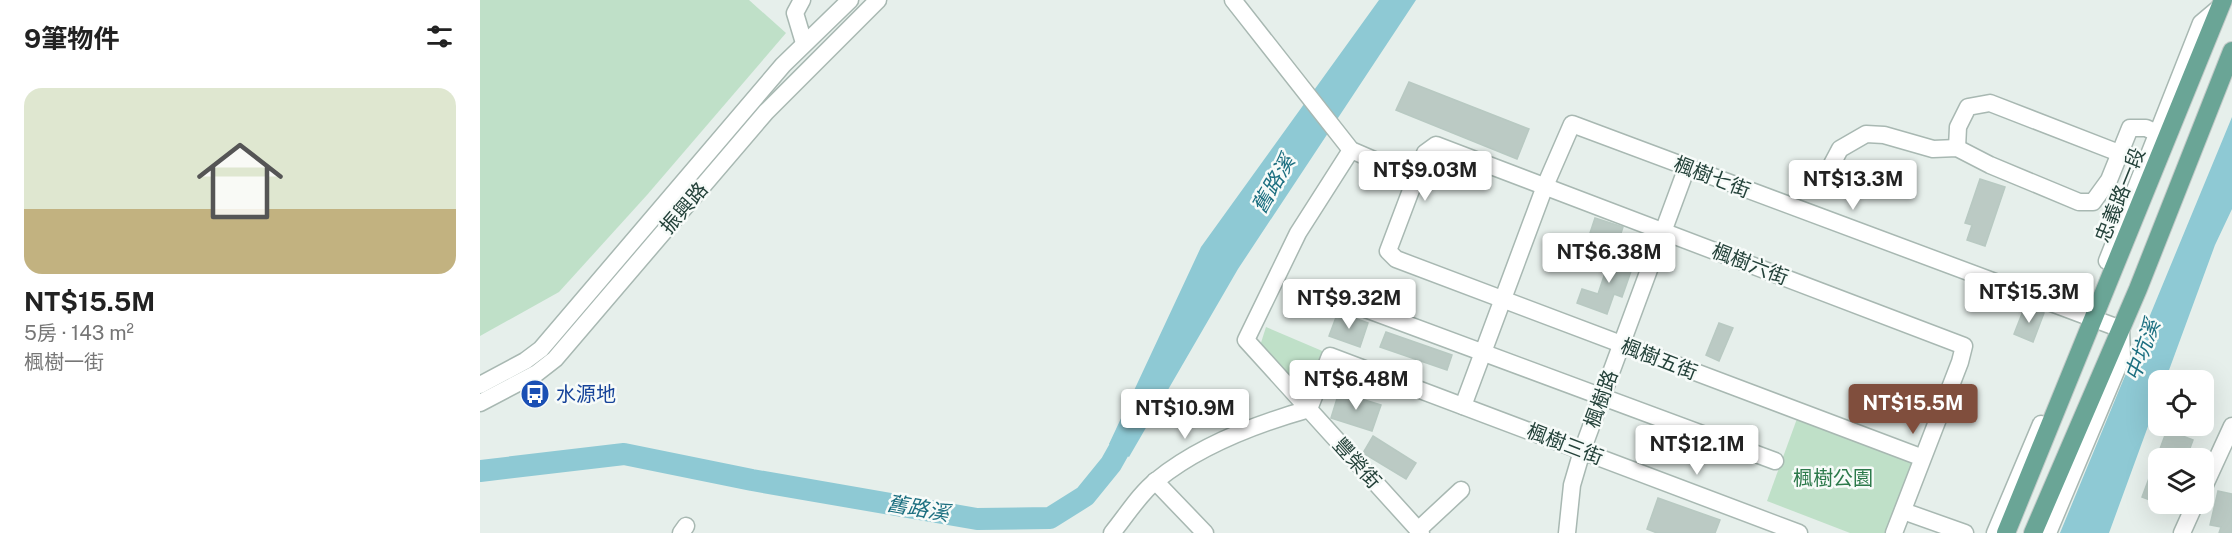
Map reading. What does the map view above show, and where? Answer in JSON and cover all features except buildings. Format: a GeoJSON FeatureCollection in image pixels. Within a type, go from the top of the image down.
{"type":"FeatureCollection","features":[{"type":"Feature","properties":{"kind":"main road","name":"忠義路一段"},"geometry":{"type":"LineString","coordinates":[[2006,533],[2089,318],[2222,3]]}},
{"type":"Feature","properties":{"kind":"main road"},"geometry":{"type":"LineString","coordinates":[[2033,533],[2121,330],[2232,51]]}},
{"type":"Feature","properties":{"kind":"street"},"geometry":{"type":"LineString","coordinates":[[802,0],[795,13],[804,43]]}},
{"type":"Feature","properties":{"kind":"street","name":"振興路"},"geometry":{"type":"LineString","coordinates":[[480,384],[525,361],[541,349],[804,43],[850,0]]}},
{"type":"Feature","properties":{"kind":"street","name":"振興路"},"geometry":{"type":"LineString","coordinates":[[480,403],[537,373],[555,359],[766,112],[878,0]]}},
{"type":"Feature","properties":{"kind":"street"},"geometry":{"type":"LineString","coordinates":[[1233,0],[1351,150],[1416,178]]}},
{"type":"Feature","properties":{"kind":"street","name":"忠義路一段"},"geometry":{"type":"LineString","coordinates":[[2089,318],[2200,24],[2222,3]]}},
{"type":"Feature","properties":{"kind":"street"},"geometry":{"type":"LineString","coordinates":[[1957,148],[1958,127],[1968,107],[1990,103],[2119,153]]}},
{"type":"Feature","properties":{"kind":"street","name":"楓樹七街"},"geometry":{"type":"LineString","coordinates":[[1545,186],[1572,124],[2121,330]]}},
{"type":"Feature","properties":{"kind":"street"},"geometry":{"type":"LineString","coordinates":[[1822,183],[1840,149],[1866,134],[1884,135],[1933,149],[1957,148],[1990,165],[2079,202],[2093,202],[2109,180],[2130,128],[2146,128],[2157,134]]}},
{"type":"Feature","properties":{"kind":"street","name":"楓樹六街"},"geometry":{"type":"LineString","coordinates":[[1416,178],[1425,153],[1436,145],[1964,346],[1923,458]]}},
{"type":"Feature","properties":{"kind":"street","name":"豐榮街"},"geometry":{"type":"LineString","coordinates":[[1351,150],[1298,233],[1246,340],[1420,532]]}},
{"type":"Feature","properties":{"kind":"street","name":"楓樹路"},"geometry":{"type":"LineString","coordinates":[[1567,533],[1572,484],[1582,451],[1687,167]]}},
{"type":"Feature","properties":{"kind":"street","name":"楓樹五街"},"geometry":{"type":"LineString","coordinates":[[1416,178],[1388,251],[1396,259],[1923,458]]}},
{"type":"Feature","properties":{"kind":"street"},"geometry":{"type":"LineString","coordinates":[[1462,406],[1545,186]]}},
{"type":"Feature","properties":{"kind":"street"},"geometry":{"type":"LineString","coordinates":[[1344,301],[1775,461]]}},
{"type":"Feature","properties":{"kind":"street"},"geometry":{"type":"LineString","coordinates":[[1995,533],[2089,318]]}},
{"type":"Feature","properties":{"kind":"street"},"geometry":{"type":"LineString","coordinates":[[2048,533],[2122,357],[2121,330]]}},
{"type":"Feature","properties":{"kind":"street","name":"楓樹三街"},"geometry":{"type":"LineString","coordinates":[[1309,409],[1330,356],[1582,451],[1762,526],[1799,533]]}},
{"type":"Feature","properties":{"kind":"street"},"geometry":{"type":"LineString","coordinates":[[1112,533],[1155,481],[1209,448],[1267,421],[1309,409]]}},
{"type":"Feature","properties":{"kind":"street"},"geometry":{"type":"LineString","coordinates":[[2214,465],[2232,426]]}},
{"type":"Feature","properties":{"kind":"street"},"geometry":{"type":"LineString","coordinates":[[1894,533],[1923,458]]}},
{"type":"Feature","properties":{"kind":"street"},"geometry":{"type":"LineString","coordinates":[[1155,481],[1205,533]]}},
{"type":"Feature","properties":{"kind":"street"},"geometry":{"type":"LineString","coordinates":[[1420,532],[1461,490]]}},
{"type":"Feature","properties":{"kind":"street"},"geometry":{"type":"LineString","coordinates":[[1903,511],[1965,533]]}},
{"type":"Feature","properties":{"kind":"street"},"geometry":{"type":"LineString","coordinates":[[2182,533],[2191,514]]}},
{"type":"Feature","properties":{"kind":"green space"},"geometry":{"type":"Polygon","coordinates":[[[480,0],[749,0],[786,33],[647,195],[559,292],[480,336],[480,0]]]}},
{"type":"Feature","properties":{"kind":"green space"},"geometry":{"type":"Polygon","coordinates":[[[1266,327],[1327,353],[1306,406],[1259,349],[1266,327]]]}},
{"type":"Feature","properties":{"kind":"green space","name":"楓樹公園"},"geometry":{"type":"Polygon","coordinates":[[[1798,416],[1916,460],[1888,533],[1850,533],[1767,501],[1798,416]]]}},
{"type":"Feature","properties":{"kind":"water"},"geometry":{"type":"Polygon","coordinates":[[[1379,0],[1416,0],[1238,269],[1129,457],[1109,444],[1201,247],[1379,0]]]}},
{"type":"Feature","properties":{"kind":"water","name":"中坑溪"},"geometry":{"type":"Polygon","coordinates":[[[2232,117],[2232,209],[2215,245],[2169,370],[2148,370],[2148,426],[2109,533],[2060,533],[2232,117]]]}},
{"type":"Feature","properties":{"kind":"waterway","name":"舊路溪"},"geometry":{"type":"LineString","coordinates":[[480,471],[624,454],[752,480],[977,519],[1050,518],[1085,496],[1111,464],[1134,423]]}},
{"type":"Feature","properties":{"kind":"place","name":"水源地"},"geometry":{"type":"Point","coordinates":[535,394]}}]}
